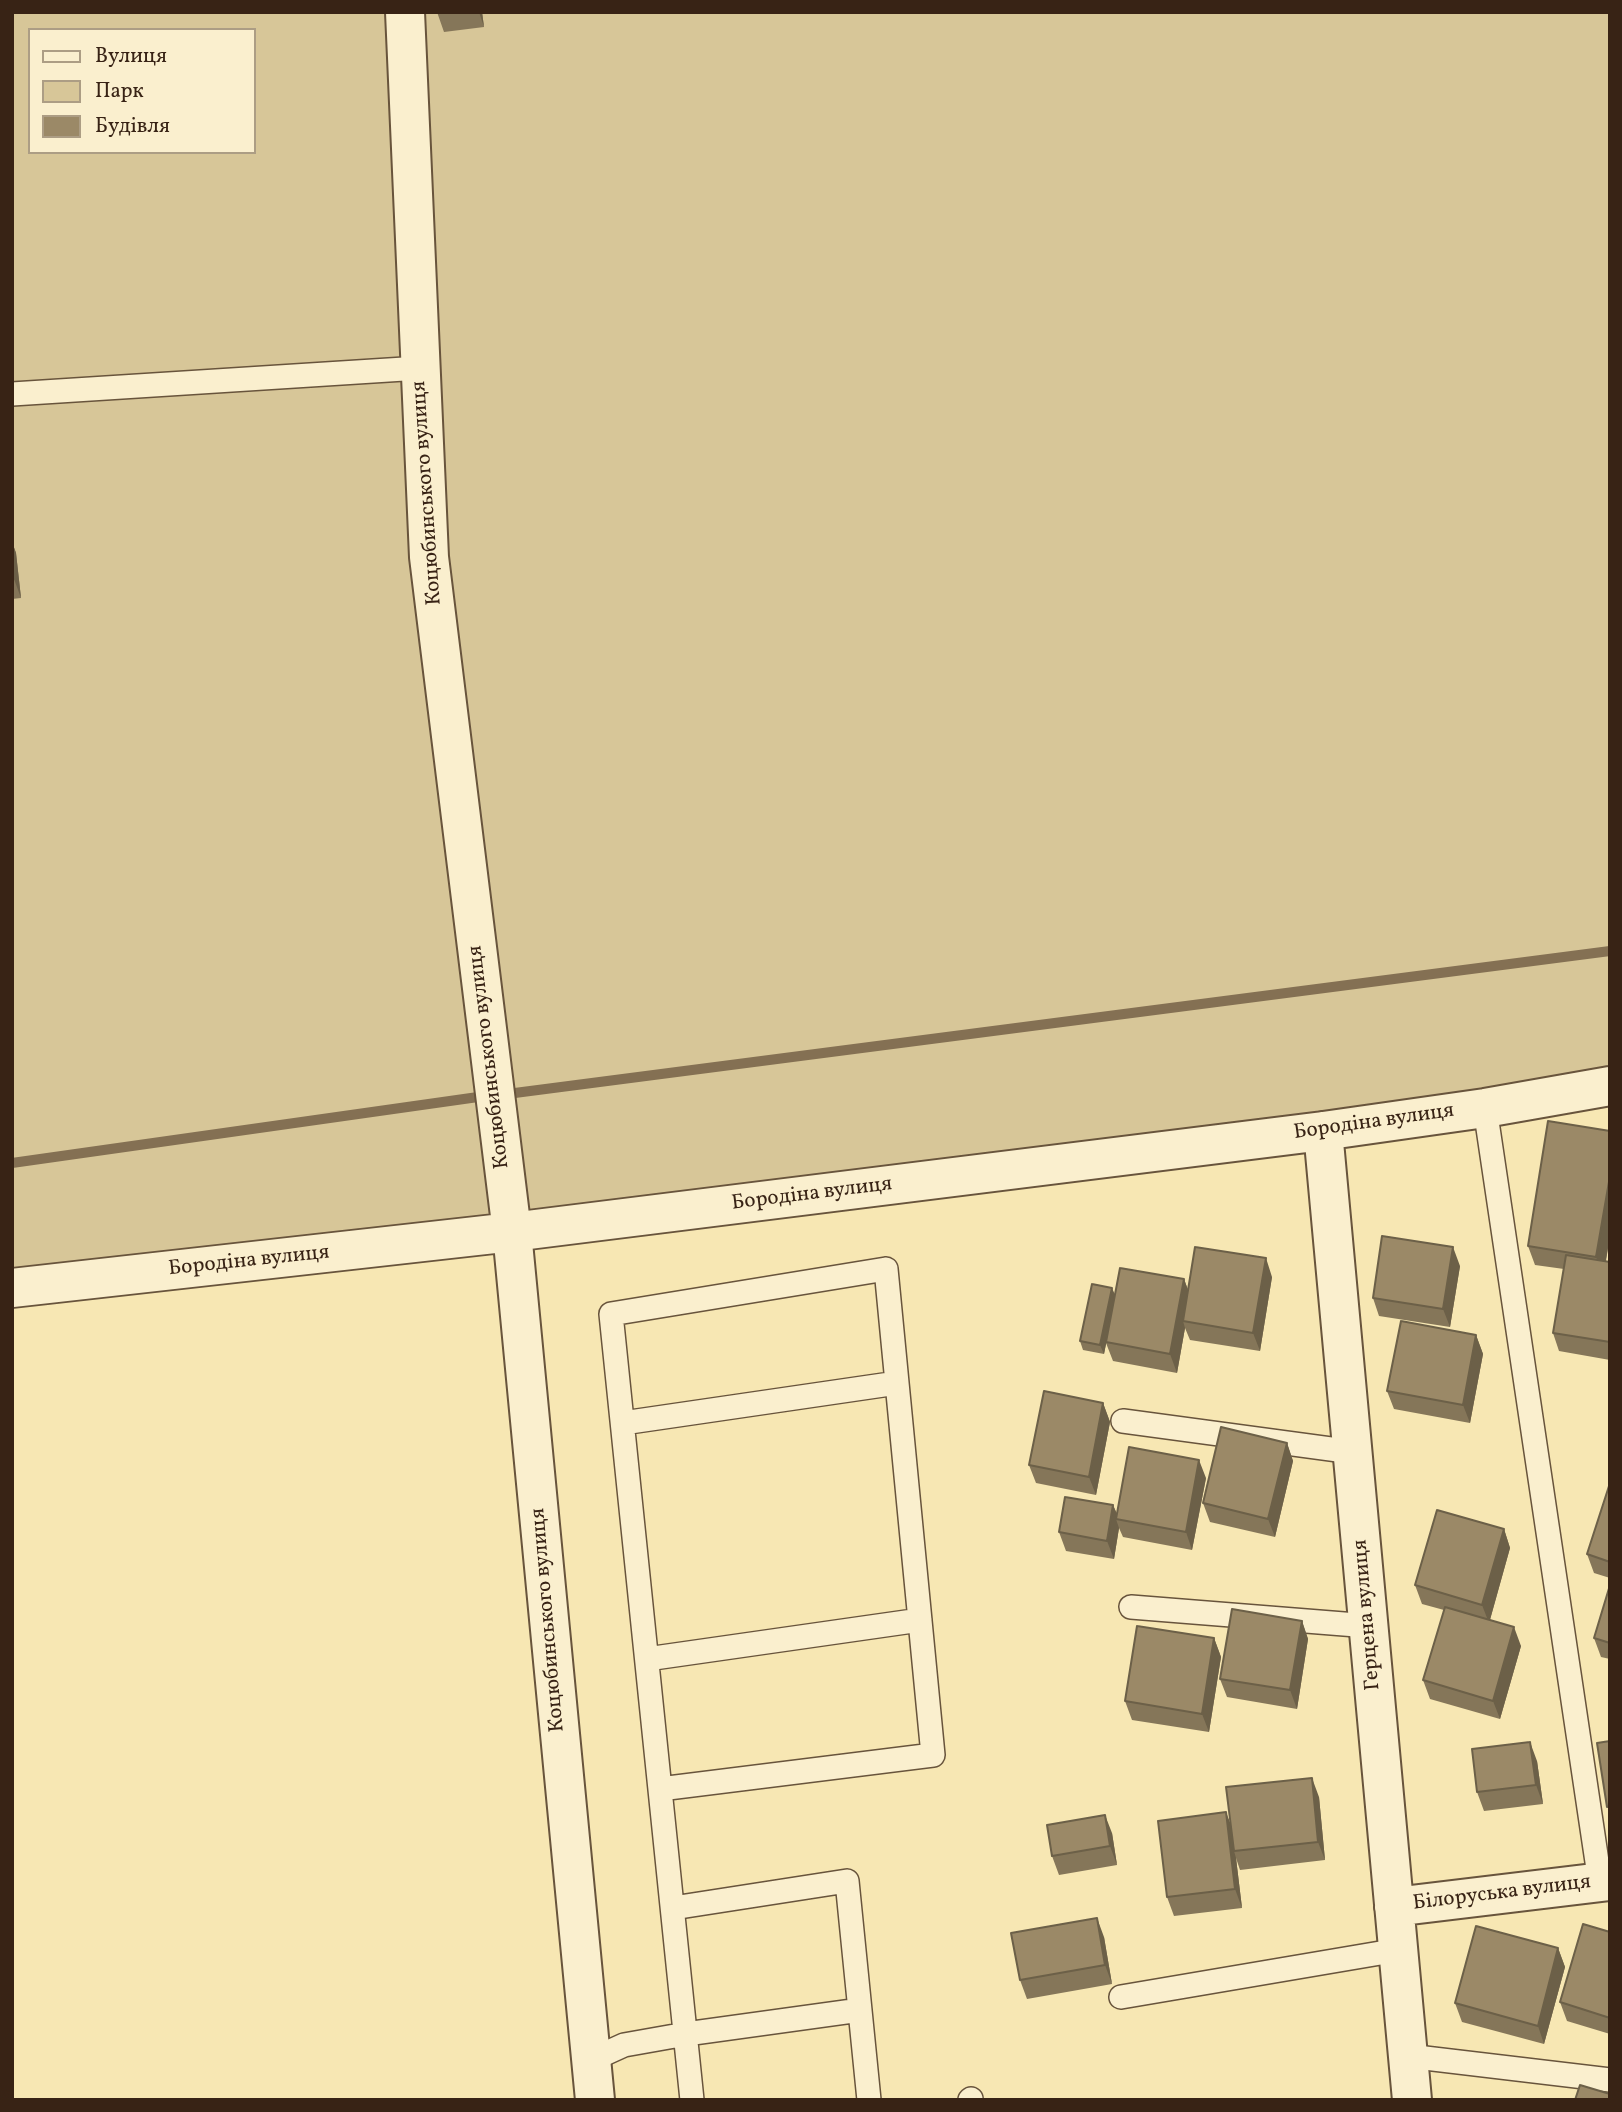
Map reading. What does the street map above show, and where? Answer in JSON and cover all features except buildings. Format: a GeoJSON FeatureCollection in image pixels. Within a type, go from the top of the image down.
{"type":"FeatureCollection","features":[{"type":"Feature","properties":{"kind":"street","name":"Коцюбинського вулиця"},"geometry":{"type":"LineString","coordinates":[[405,12],[429,557],[512,1232],[595,2100]]}},
{"type":"Feature","properties":{"kind":"street","name":"Бородіна вулиця"},"geometry":{"type":"LineString","coordinates":[[12,1288],[512,1232],[1323,1131],[1485,1108],[1610,1086]]}},
{"type":"Feature","properties":{"kind":"street","name":"Герцена вулиця"},"geometry":{"type":"LineString","coordinates":[[1323,1131],[1412,2100]]}},
{"type":"Feature","properties":{"kind":"street","name":"Білоруська вулиця"},"geometry":{"type":"LineString","coordinates":[[1394,1907],[1605,1882]]}},
{"type":"Feature","properties":{"kind":"lane"},"geometry":{"type":"LineString","coordinates":[[12,394],[420,368]]}},
{"type":"Feature","properties":{"kind":"lane"},"geometry":{"type":"LineString","coordinates":[[1485,1108],[1605,1882]]}},
{"type":"Feature","properties":{"kind":"lane"},"geometry":{"type":"LineString","coordinates":[[660,1789],[933,1755],[886,1269],[611,1314],[692,2100]]}},
{"type":"Feature","properties":{"kind":"lane"},"geometry":{"type":"LineString","coordinates":[[623,1423],[897,1383]]}},
{"type":"Feature","properties":{"kind":"lane"},"geometry":{"type":"LineString","coordinates":[[1123,1421],[1353,1452]]}},
{"type":"Feature","properties":{"kind":"lane"},"geometry":{"type":"LineString","coordinates":[[1131,1607],[1369,1626]]}},
{"type":"Feature","properties":{"kind":"lane"},"geometry":{"type":"LineString","coordinates":[[647,1659],[920,1620]]}},
{"type":"Feature","properties":{"kind":"lane"},"geometry":{"type":"LineString","coordinates":[[673,1908],[847,1881],[869,2100]]}},
{"type":"Feature","properties":{"kind":"lane"},"geometry":{"type":"LineString","coordinates":[[1121,1997],[1398,1950]]}},
{"type":"Feature","properties":{"kind":"lane"},"geometry":{"type":"LineString","coordinates":[[591,2060],[624,2045],[860,2010]]}},
{"type":"Feature","properties":{"kind":"lane"},"geometry":{"type":"LineString","coordinates":[[1408,2056],[1610,2080]]}},
{"type":"Feature","properties":{"kind":"green space"},"geometry":{"type":"Polygon","coordinates":[[[12,12],[1610,12],[1610,1085],[12,1288],[12,12]]]}},
{"type":"Feature","properties":{"kind":"waterway"},"geometry":{"type":"LineString","coordinates":[[507,1094],[1610,951]]}},
{"type":"Feature","properties":{"kind":"waterway"},"geometry":{"type":"LineString","coordinates":[[12,1163],[478,1097]]}}]}
